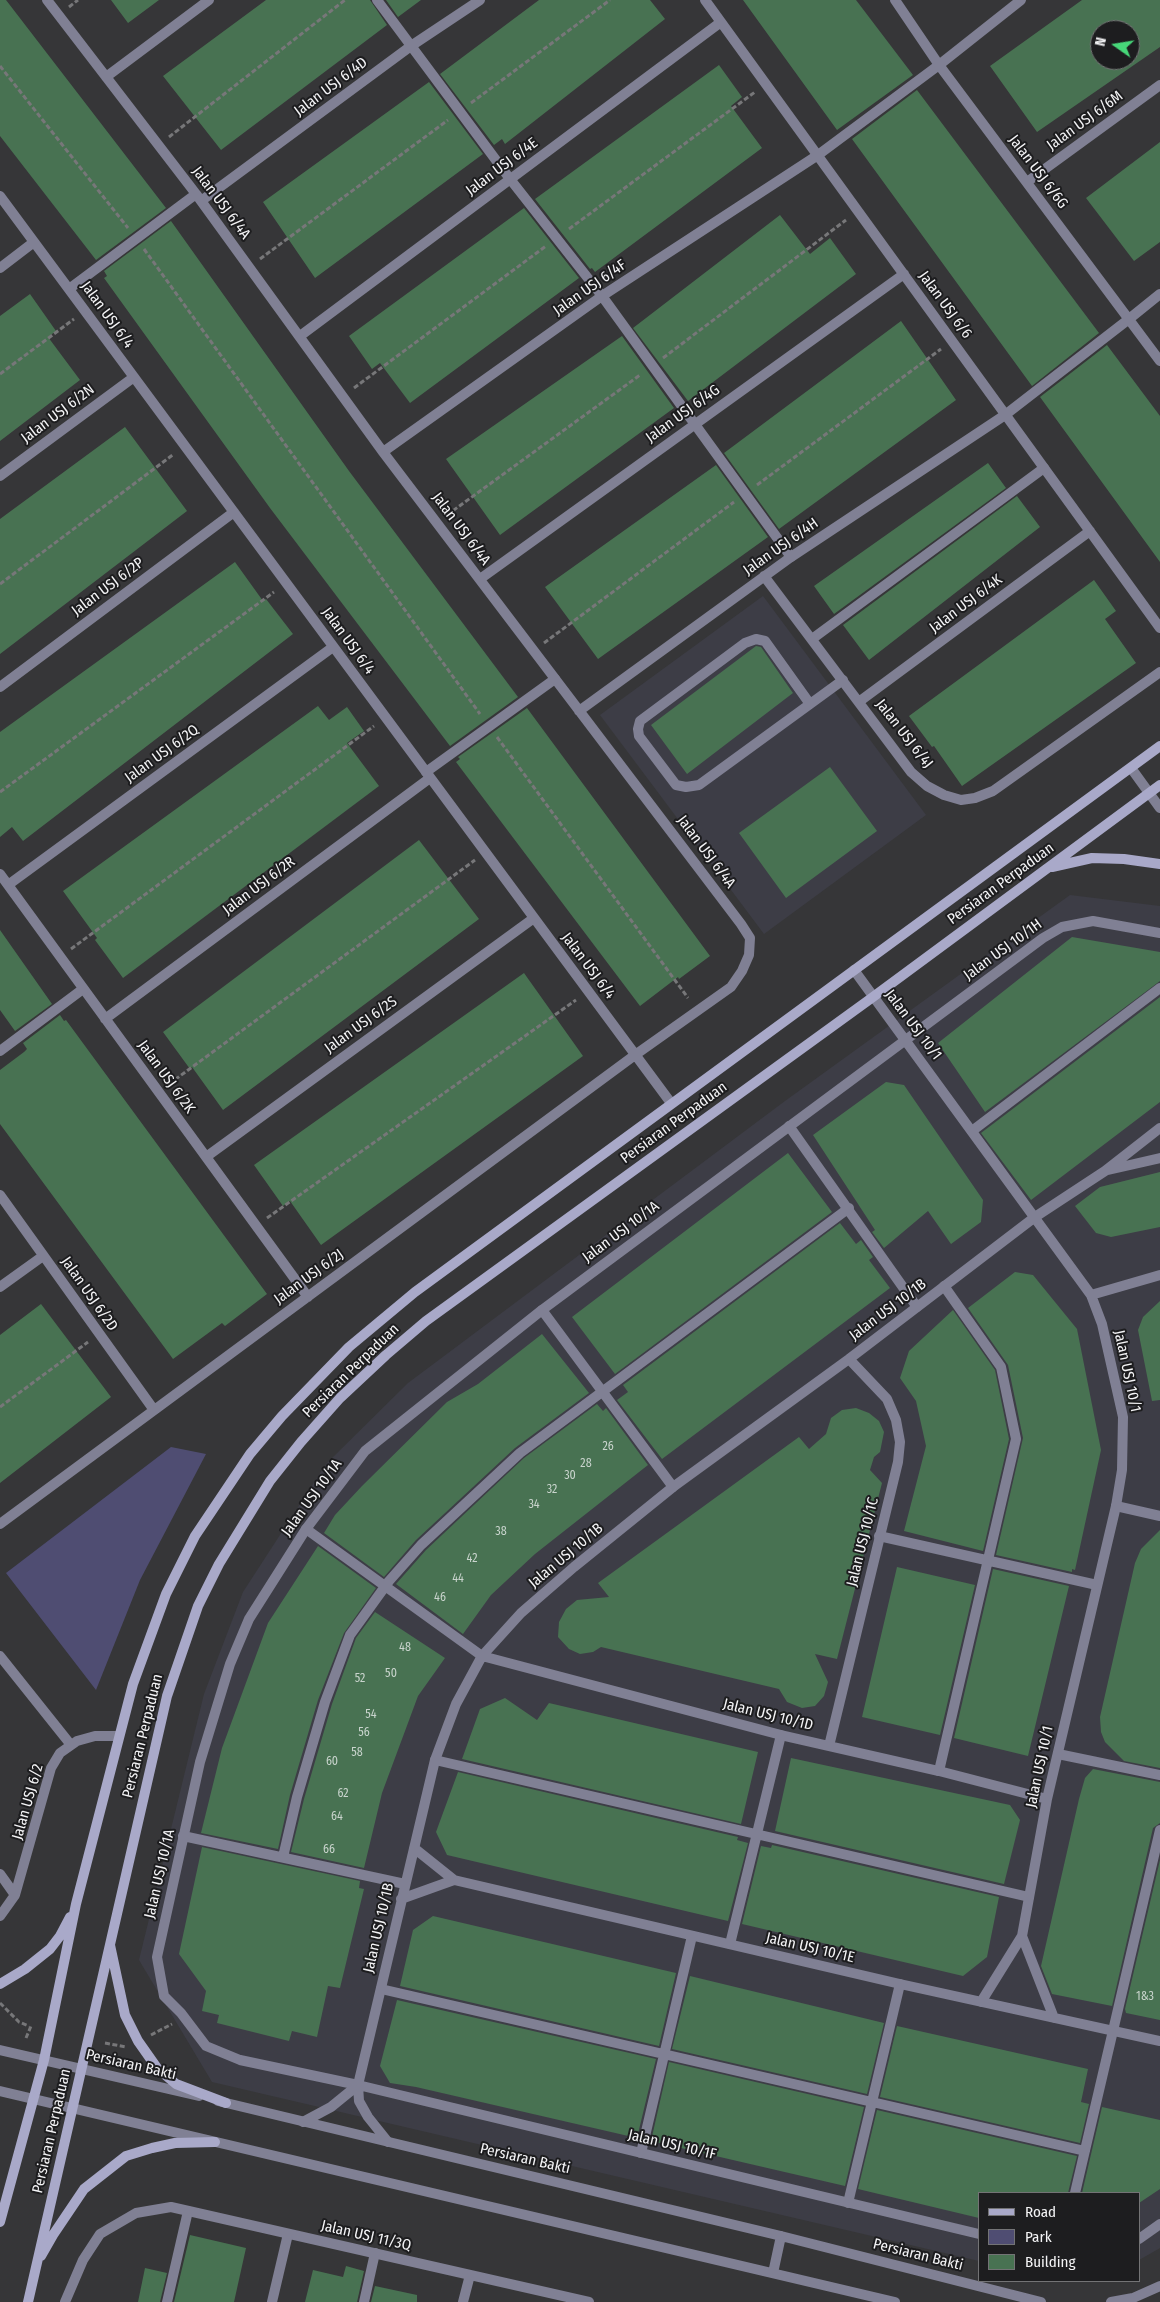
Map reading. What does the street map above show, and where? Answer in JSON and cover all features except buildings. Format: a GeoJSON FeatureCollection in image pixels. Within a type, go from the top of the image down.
{"type":"FeatureCollection","features":[{"type":"Feature","properties":{"kind":"main road","name":"Persiaran Perpaduan"},"geometry":{"type":"LineString","coordinates":[[0,2222],[44,2060],[76,1904],[132,1684],[166,1594],[195,1536],[250,1454],[282,1416],[349,1347],[381,1319],[671,1103],[1160,747]]}},
{"type":"Feature","properties":{"kind":"main road","name":"Persiaran Perpaduan"},"geometry":{"type":"LineString","coordinates":[[28,2302],[167,1696],[198,1606],[219,1564],[270,1482],[300,1442],[347,1392],[426,1321],[873,997],[1160,785]]}},
{"type":"Feature","properties":{"kind":"main road"},"geometry":{"type":"LineString","coordinates":[[1049,867],[1092,858],[1124,859],[1160,864]]}},
{"type":"Feature","properties":{"kind":"main road"},"geometry":{"type":"LineString","coordinates":[[0,1984],[25,1969],[50,1949],[60,1936],[76,1904]]}},
{"type":"Feature","properties":{"kind":"main road"},"geometry":{"type":"LineString","coordinates":[[110,1942],[126,2015],[138,2040],[157,2068],[176,2084],[226,2103]]}},
{"type":"Feature","properties":{"kind":"main road"},"geometry":{"type":"LineString","coordinates":[[35,2268],[53,2235],[84,2189],[126,2156],[152,2148],[175,2144],[215,2142]]}},
{"type":"Feature","properties":{"kind":"street","name":"Jalan USJ 6/4A"},"geometry":{"type":"LineString","coordinates":[[47,0],[199,198],[384,452],[750,938],[749,955],[742,971],[731,987],[635,1055]]}},
{"type":"Feature","properties":{"kind":"street"},"geometry":{"type":"LineString","coordinates":[[106,77],[209,0]]}},
{"type":"Feature","properties":{"kind":"street"},"geometry":{"type":"LineString","coordinates":[[377,0],[510,179],[602,296],[791,557]]}},
{"type":"Feature","properties":{"kind":"street","name":"Jalan USJ 6/4D"},"geometry":{"type":"LineString","coordinates":[[69,289],[136,238],[199,198],[412,46],[480,0]]}},
{"type":"Feature","properties":{"kind":"street","name":"Jalan USJ 6/6"},"geometry":{"type":"LineString","coordinates":[[705,0],[1160,628]]}},
{"type":"Feature","properties":{"kind":"street","name":"Jalan USJ 6/6G"},"geometry":{"type":"LineString","coordinates":[[895,0],[939,65],[1160,361]]}},
{"type":"Feature","properties":{"kind":"street","name":"Jalan USJ 6/4F"},"geometry":{"type":"LineString","coordinates":[[384,452],[602,296],[818,155],[939,65],[1021,0]]}},
{"type":"Feature","properties":{"kind":"street","name":"Jalan USJ 6/4E"},"geometry":{"type":"LineString","coordinates":[[300,336],[721,22]]}},
{"type":"Feature","properties":{"kind":"street","name":"Jalan USJ 6/6M"},"geometry":{"type":"LineString","coordinates":[[1027,182],[1160,85]]}},
{"type":"Feature","properties":{"kind":"street","name":"Jalan USJ 6/4"},"geometry":{"type":"LineString","coordinates":[[0,196],[671,1103]]}},
{"type":"Feature","properties":{"kind":"street"},"geometry":{"type":"LineString","coordinates":[[0,268],[34,242]]}},
{"type":"Feature","properties":{"kind":"street","name":"Jalan USJ 6/4G"},"geometry":{"type":"LineString","coordinates":[[480,579],[904,274]]}},
{"type":"Feature","properties":{"kind":"street","name":"Jalan USJ 6/4H"},"geometry":{"type":"LineString","coordinates":[[579,711],[791,557],[1005,415],[1160,294]]}},
{"type":"Feature","properties":{"kind":"street","name":"Jalan USJ 6/2N"},"geometry":{"type":"LineString","coordinates":[[0,476],[134,376]]}},
{"type":"Feature","properties":{"kind":"street"},"geometry":{"type":"LineString","coordinates":[[812,639],[1044,468]]}},
{"type":"Feature","properties":{"kind":"street","name":"Jalan USJ 6/2P"},"geometry":{"type":"LineString","coordinates":[[0,687],[234,512]]}},
{"type":"Feature","properties":{"kind":"street","name":"Jalan USJ 6/4K"},"geometry":{"type":"LineString","coordinates":[[860,701],[1090,531]]}},
{"type":"Feature","properties":{"kind":"street","name":"Jalan USJ 6/4J"},"geometry":{"type":"LineString","coordinates":[[764,576],[860,701],[911,772],[927,786],[944,795],[961,800],[993,791],[1160,672]]}},
{"type":"Feature","properties":{"kind":"street"},"geometry":{"type":"LineString","coordinates":[[810,704],[765,640],[756,640],[745,643],[640,721],[639,736],[676,784],[686,787],[699,785],[843,680]]}},
{"type":"Feature","properties":{"kind":"street","name":"Jalan USJ 6/2Q"},"geometry":{"type":"LineString","coordinates":[[8,885],[333,647]]}},
{"type":"Feature","properties":{"kind":"street","name":"Jalan USJ 6/2R"},"geometry":{"type":"LineString","coordinates":[[105,1019],[555,679]]}},
{"type":"Feature","properties":{"kind":"street"},"geometry":{"type":"LineString","coordinates":[[1131,768],[1160,808]]}},
{"type":"Feature","properties":{"kind":"street","name":"Jalan USJ 6/2K"},"geometry":{"type":"LineString","coordinates":[[0,874],[308,1297]]}},
{"type":"Feature","properties":{"kind":"street","name":"Jalan USJ 6/2S"},"geometry":{"type":"LineString","coordinates":[[206,1157],[534,918]]}},
{"type":"Feature","properties":{"kind":"street","name":"Jalan USJ 10/1H"},"geometry":{"type":"LineString","coordinates":[[905,1039],[1062,926],[1092,921],[1160,933]]}},
{"type":"Feature","properties":{"kind":"street","name":"Jalan USJ 10/1"},"geometry":{"type":"LineString","coordinates":[[854,970],[1091,1296],[1102,1324],[1123,1417],[1122,1470],[1116,1506],[1048,1799],[1022,1936],[981,2002]]}},
{"type":"Feature","properties":{"kind":"street"},"geometry":{"type":"LineString","coordinates":[[972,1131],[1160,988]]}},
{"type":"Feature","properties":{"kind":"street"},"geometry":{"type":"LineString","coordinates":[[0,1051],[84,989]]}},
{"type":"Feature","properties":{"kind":"street","name":"Jalan USJ 10/1A"},"geometry":{"type":"LineString","coordinates":[[358,2085],[240,2060],[206,2046],[182,2013],[164,1996],[157,1957],[200,1762],[230,1664],[249,1618],[306,1529],[364,1451],[542,1310],[905,1039]]}},
{"type":"Feature","properties":{"kind":"street","name":"Jalan USJ 6/2J"},"geometry":{"type":"LineString","coordinates":[[0,1524],[635,1055]]}},
{"type":"Feature","properties":{"kind":"street"},"geometry":{"type":"LineString","coordinates":[[789,1126],[917,1306]]}},
{"type":"Feature","properties":{"kind":"street","name":"Jalan USJ 10/1B"},"geometry":{"type":"LineString","coordinates":[[388,2142],[368,2117],[359,2101],[358,2085],[435,1760],[456,1704],[482,1656],[521,1613],[574,1567],[673,1487],[849,1358],[1035,1217],[1105,1171],[1160,1128]]}},
{"type":"Feature","properties":{"kind":"street"},"geometry":{"type":"LineString","coordinates":[[1105,1171],[1160,1158]]}},
{"type":"Feature","properties":{"kind":"street","name":"Jalan USJ 6/2D"},"geometry":{"type":"LineString","coordinates":[[0,1195],[154,1410]]}},
{"type":"Feature","properties":{"kind":"street"},"geometry":{"type":"LineString","coordinates":[[283,1857],[296,1797],[328,1694],[350,1636],[385,1586],[421,1545],[520,1454],[849,1208]]}},
{"type":"Feature","properties":{"kind":"street"},"geometry":{"type":"LineString","coordinates":[[0,1287],[43,1256]]}},
{"type":"Feature","properties":{"kind":"street"},"geometry":{"type":"LineString","coordinates":[[1091,1296],[1160,1275]]}},
{"type":"Feature","properties":{"kind":"street"},"geometry":{"type":"LineString","coordinates":[[939,1771],[1016,1438],[1001,1367],[944,1286]]}},
{"type":"Feature","properties":{"kind":"street"},"geometry":{"type":"LineString","coordinates":[[542,1310],[673,1487]]}},
{"type":"Feature","properties":{"kind":"street","name":"Jalan USJ 10/1C"},"geometry":{"type":"LineString","coordinates":[[829,1746],[898,1462],[900,1442],[896,1420],[887,1399],[849,1358]]}},
{"type":"Feature","properties":{"kind":"street"},"geometry":{"type":"LineString","coordinates":[[1116,1506],[1160,1516]]}},
{"type":"Feature","properties":{"kind":"street"},"geometry":{"type":"LineString","coordinates":[[306,1529],[482,1656]]}},
{"type":"Feature","properties":{"kind":"street"},"geometry":{"type":"LineString","coordinates":[[879,1536],[1097,1585]]}},
{"type":"Feature","properties":{"kind":"street"},"geometry":{"type":"LineString","coordinates":[[0,1656],[71,1745]]}},
{"type":"Feature","properties":{"kind":"street","name":"Jalan USJ 10/1D"},"geometry":{"type":"LineString","coordinates":[[482,1656],[781,1734],[1048,1799]]}},
{"type":"Feature","properties":{"kind":"street"},"geometry":{"type":"LineString","coordinates":[[730,1944],[781,1734]]}},
{"type":"Feature","properties":{"kind":"street","name":"Jalan USJ 6/2"},"geometry":{"type":"LineString","coordinates":[[0,1916],[15,1895],[52,1768],[60,1753],[76,1741],[95,1736],[119,1736]]}},
{"type":"Feature","properties":{"kind":"street"},"geometry":{"type":"LineString","coordinates":[[1058,1754],[1160,1775]]}},
{"type":"Feature","properties":{"kind":"street"},"geometry":{"type":"LineString","coordinates":[[435,1760],[1029,1897]]}},
{"type":"Feature","properties":{"kind":"street"},"geometry":{"type":"LineString","coordinates":[[1075,2192],[1160,1830]]}},
{"type":"Feature","properties":{"kind":"street"},"geometry":{"type":"LineString","coordinates":[[184,1836],[405,1884]]}},
{"type":"Feature","properties":{"kind":"street","name":"Jalan USJ 10/1E"},"geometry":{"type":"LineString","coordinates":[[414,1848],[454,1880],[900,1984],[1160,2041]]}},
{"type":"Feature","properties":{"kind":"street"},"geometry":{"type":"LineString","coordinates":[[0,1874],[15,1895]]}},
{"type":"Feature","properties":{"kind":"street"},"geometry":{"type":"LineString","coordinates":[[401,1899],[454,1880]]}},
{"type":"Feature","properties":{"kind":"street"},"geometry":{"type":"LineString","coordinates":[[641,2154],[692,1936]]}},
{"type":"Feature","properties":{"kind":"street"},"geometry":{"type":"LineString","coordinates":[[1022,1936],[1054,2018]]}},
{"type":"Feature","properties":{"kind":"street"},"geometry":{"type":"LineString","coordinates":[[848,2203],[900,1984]]}},
{"type":"Feature","properties":{"kind":"street"},"geometry":{"type":"LineString","coordinates":[[381,1989],[872,2104],[1085,2151]]}},
{"type":"Feature","properties":{"kind":"street","name":"Persiaran Bakti"},"geometry":{"type":"LineString","coordinates":[[0,2050],[781,2236],[1042,2302]]}},
{"type":"Feature","properties":{"kind":"street"},"geometry":{"type":"LineString","coordinates":[[303,2122],[331,2107],[358,2085]]}},
{"type":"Feature","properties":{"kind":"street","name":"Jalan USJ 10/1F"},"geometry":{"type":"LineString","coordinates":[[358,2085],[978,2234]]}},
{"type":"Feature","properties":{"kind":"street"},"geometry":{"type":"LineString","coordinates":[[0,2091],[773,2273],[864,2298],[895,2302]]}},
{"type":"Feature","properties":{"kind":"street","name":"Jalan USJ 11/3Q"},"geometry":{"type":"LineString","coordinates":[[65,2302],[83,2260],[100,2234],[136,2213],[171,2207],[470,2275],[568,2300],[589,2302]]}},
{"type":"Feature","properties":{"kind":"street"},"geometry":{"type":"LineString","coordinates":[[167,2302],[188,2210]]}},
{"type":"Feature","properties":{"kind":"street"},"geometry":{"type":"LineString","coordinates":[[1140,2238],[1160,2224]]}},
{"type":"Feature","properties":{"kind":"street"},"geometry":{"type":"LineString","coordinates":[[272,2302],[288,2234]]}},
{"type":"Feature","properties":{"kind":"street"},"geometry":{"type":"LineString","coordinates":[[773,2273],[781,2236]]}},
{"type":"Feature","properties":{"kind":"street"},"geometry":{"type":"LineString","coordinates":[[364,2302],[375,2253]]}},
{"type":"Feature","properties":{"kind":"street"},"geometry":{"type":"LineString","coordinates":[[463,2302],[470,2275]]}},
{"type":"Feature","properties":{"kind":"street"},"geometry":{"type":"LineString","coordinates":[[1111,2302],[1133,2298],[1160,2286]]}},
{"type":"Feature","properties":{"kind":"path"},"geometry":{"type":"LineString","coordinates":[[159,145],[345,0]]}},
{"type":"Feature","properties":{"kind":"path"},"geometry":{"type":"LineString","coordinates":[[250,267],[610,0]]}},
{"type":"Feature","properties":{"kind":"path"},"geometry":{"type":"LineString","coordinates":[[0,66],[136,238],[489,727],[697,1011]]}},
{"type":"Feature","properties":{"kind":"path"},"geometry":{"type":"LineString","coordinates":[[0,374],[85,310]]}},
{"type":"Feature","properties":{"kind":"path"},"geometry":{"type":"LineString","coordinates":[[0,584],[185,446]]}},
{"type":"Feature","properties":{"kind":"path"},"geometry":{"type":"LineString","coordinates":[[0,792],[286,582]]}},
{"type":"Feature","properties":{"kind":"path"},"geometry":{"type":"LineString","coordinates":[[60,957],[385,717]]}},
{"type":"Feature","properties":{"kind":"path"},"geometry":{"type":"LineString","coordinates":[[158,1091],[485,852]]}},
{"type":"Feature","properties":{"kind":"path"},"geometry":{"type":"LineString","coordinates":[[256,1226],[588,992]]}},
{"type":"Feature","properties":{"kind":"path"},"geometry":{"type":"LineString","coordinates":[[0,1407],[99,1334]]}},
{"type":"Feature","properties":{"kind":"path"},"geometry":{"type":"LineString","coordinates":[[0,2003],[19,2022],[39,2028]]}},
{"type":"Feature","properties":{"kind":"path"},"geometry":{"type":"LineString","coordinates":[[146,2037],[178,2021]]}},
{"type":"Feature","properties":{"kind":"path"},"geometry":{"type":"LineString","coordinates":[[26,2038],[29,2026]]}},
{"type":"Feature","properties":{"kind":"path"},"geometry":{"type":"LineString","coordinates":[[105,2043],[123,2048],[132,2044]]}},
{"type":"Feature","properties":{"kind":"shaded area"},"geometry":{"type":"Polygon","coordinates":[[[763,596],[926,815],[764,934],[600,715],[763,596]]]}},
{"type":"Feature","properties":{"kind":"shaded area"},"geometry":{"type":"Polygon","coordinates":[[[1070,895],[1160,906],[1160,2248],[1140,2259],[1140,2192],[978,2192],[978,2261],[212,2082],[139,1960],[204,1694],[243,1592],[326,1464],[408,1383],[785,1101],[1070,895]]]}},
{"type":"Feature","properties":{"kind":"green space"},"geometry":{"type":"Polygon","coordinates":[[[171,1447],[206,1454],[140,1580],[96,1690],[6,1573],[171,1447]]]}}]}
